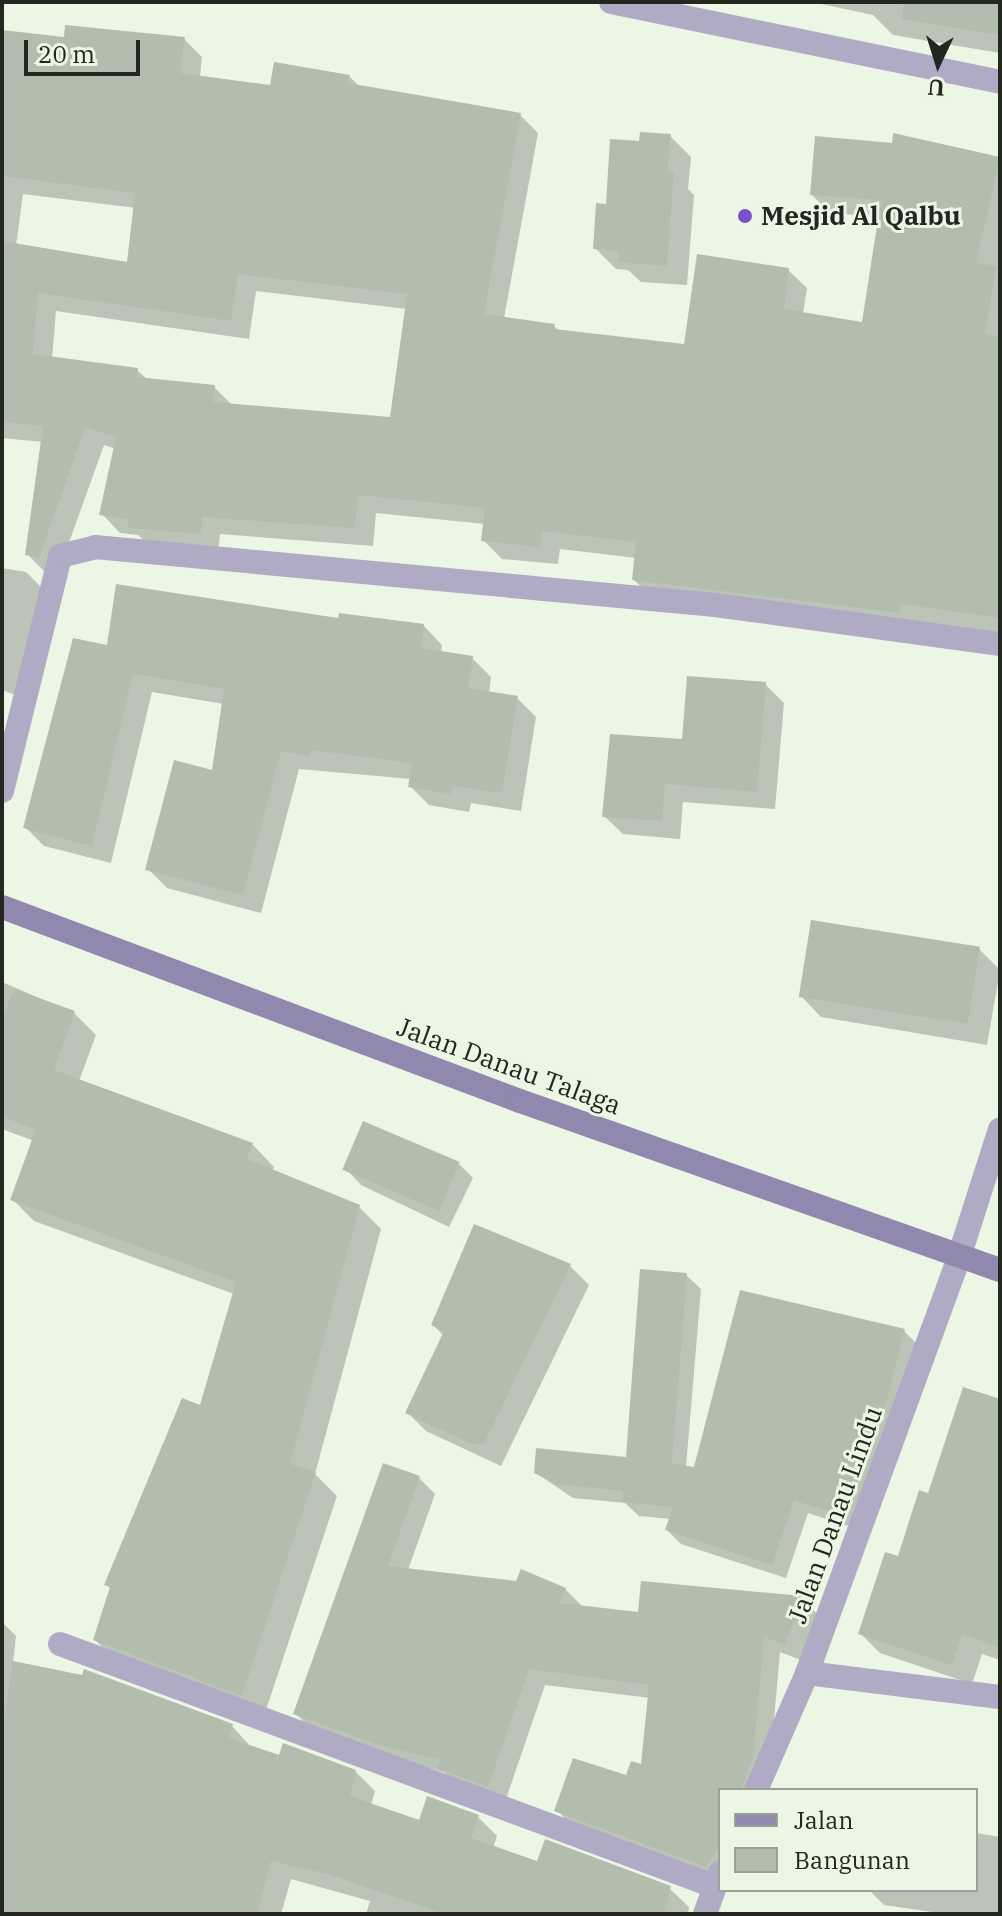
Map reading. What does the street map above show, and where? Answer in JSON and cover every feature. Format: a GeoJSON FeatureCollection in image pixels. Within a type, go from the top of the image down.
{"type":"FeatureCollection","features":[{"type":"Feature","properties":{"kind":"street"},"geometry":{"type":"LineString","coordinates":[[611,2],[1000,82]]}},
{"type":"Feature","properties":{"kind":"street"},"geometry":{"type":"LineString","coordinates":[[2,791],[60,556],[95,547],[715,605],[1000,644]]}},
{"type":"Feature","properties":{"kind":"street","name":"Jalan Danau Talaga"},"geometry":{"type":"LineString","coordinates":[[2,907],[520,1101],[1000,1270]]}},
{"type":"Feature","properties":{"kind":"street","name":"Jalan Danau Lindu"},"geometry":{"type":"LineString","coordinates":[[757,1788],[807,1673],[959,1257],[1000,1129]]}},
{"type":"Feature","properties":{"kind":"street"},"geometry":{"type":"LineString","coordinates":[[60,1644],[717,1879],[705,1914]]}},
{"type":"Feature","properties":{"kind":"street"},"geometry":{"type":"LineString","coordinates":[[807,1673],[1000,1697]]}},
{"type":"Feature","properties":{"kind":"building"},"geometry":{"type":"Polygon","coordinates":[[[904,2],[1000,2],[1000,35],[902,19],[904,2]]]}},
{"type":"Feature","properties":{"kind":"building"},"geometry":{"type":"Polygon","coordinates":[[[65,25],[185,37],[180,73],[270,85],[274,62],[350,75],[348,83],[521,113],[484,314],[555,324],[554,329],[684,344],[697,254],[789,268],[784,309],[862,322],[881,200],[810,195],[815,136],[892,143],[893,133],[1000,157],[976,263],[996,266],[985,334],[1000,337],[1000,618],[901,604],[900,613],[632,580],[636,542],[542,531],[540,547],[481,541],[485,508],[358,495],[355,528],[202,517],[201,534],[128,528],[129,519],[99,515],[116,437],[85,428],[39,558],[25,555],[43,426],[2,422],[2,241],[127,262],[135,193],[2,176],[2,30],[64,37],[65,25]],[[238,274],[231,321],[38,293],[33,354],[138,368],[137,377],[215,385],[213,402],[390,417],[407,294],[238,274]]]}},
{"type":"Feature","properties":{"kind":"building"},"geometry":{"type":"Polygon","coordinates":[[[640,132],[671,134],[667,172],[674,172],[667,266],[618,262],[619,251],[593,249],[596,203],[606,204],[610,139],[639,141],[640,132]]]}},
{"type":"Feature","properties":{"kind":"building"},"geometry":{"type":"Polygon","coordinates":[[[116,584],[338,618],[339,613],[424,624],[421,648],[473,656],[468,688],[518,696],[502,793],[452,786],[451,794],[408,787],[412,763],[311,750],[310,756],[281,751],[243,895],[145,870],[174,760],[212,770],[224,689],[133,674],[92,846],[23,828],[73,638],[107,645],[116,584]]]}},
{"type":"Feature","properties":{"kind":"building"},"geometry":{"type":"Polygon","coordinates":[[[687,676],[766,682],[757,792],[665,784],[662,821],[602,817],[610,734],[682,739],[687,676]]]}},
{"type":"Feature","properties":{"kind":"building"},"geometry":{"type":"Polygon","coordinates":[[[811,920],[980,947],[968,1024],[799,997],[811,920]]]}},
{"type":"Feature","properties":{"kind":"building"},"geometry":{"type":"Polygon","coordinates":[[[14,989],[75,1011],[54,1070],[253,1143],[247,1159],[360,1205],[290,1464],[316,1472],[242,1696],[93,1640],[110,1587],[104,1585],[182,1398],[200,1405],[236,1282],[10,1200],[36,1129],[2,1117],[2,1020],[14,989]]]}},
{"type":"Feature","properties":{"kind":"building"},"geometry":{"type":"Polygon","coordinates":[[[363,1121],[460,1162],[439,1211],[342,1170],[363,1121]]]}},
{"type":"Feature","properties":{"kind":"building"},"geometry":{"type":"Polygon","coordinates":[[[474,1224],[571,1264],[484,1444],[472,1444],[405,1413],[444,1331],[431,1325],[474,1224]]]}},
{"type":"Feature","properties":{"kind":"building"},"geometry":{"type":"Polygon","coordinates":[[[640,1269],[687,1273],[672,1463],[694,1467],[740,1290],[905,1329],[887,1399],[843,1516],[794,1500],[772,1565],[665,1530],[673,1507],[622,1502],[623,1491],[557,1484],[534,1473],[536,1448],[626,1457],[640,1269]]]}},
{"type":"Feature","properties":{"kind":"building"},"geometry":{"type":"Polygon","coordinates":[[[963,1387],[1000,1399],[1000,1647],[962,1635],[952,1665],[858,1634],[885,1552],[898,1556],[919,1490],[928,1493],[963,1387]]]}},
{"type":"Feature","properties":{"kind":"building"},"geometry":{"type":"Polygon","coordinates":[[[383,1463],[420,1476],[388,1566],[516,1581],[521,1569],[566,1588],[560,1603],[638,1612],[641,1581],[803,1596],[785,1645],[764,1637],[753,1759],[742,1788],[718,1788],[718,1848],[706,1867],[554,1811],[573,1758],[626,1775],[631,1761],[641,1764],[649,1685],[529,1669],[488,1787],[437,1768],[440,1760],[375,1744],[293,1714],[383,1463]]]}},
{"type":"Feature","properties":{"kind":"building"},"geometry":{"type":"Polygon","coordinates":[[[13,1661],[82,1675],[84,1669],[233,1724],[229,1738],[279,1755],[283,1743],[356,1770],[350,1796],[419,1820],[427,1796],[479,1815],[471,1838],[537,1861],[545,1839],[671,1886],[664,1914],[444,1914],[328,1874],[271,1861],[257,1914],[2,1914],[2,1733],[13,1661]]]}},
{"type":"Feature","properties":{"kind":"place","name":"Mesjid Al Qalbu"},"geometry":{"type":"Point","coordinates":[745,216]}}]}
